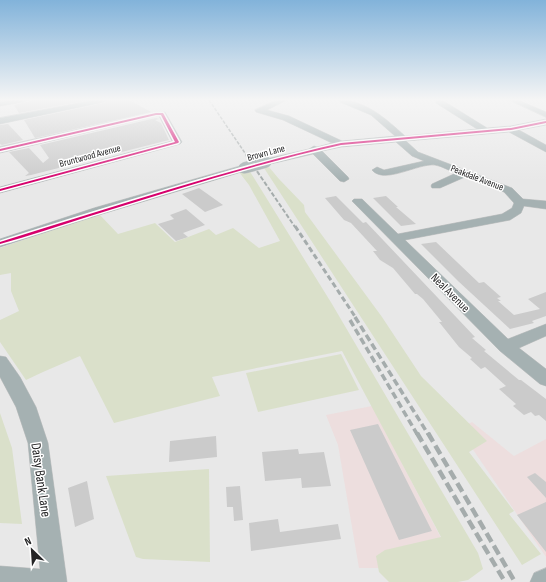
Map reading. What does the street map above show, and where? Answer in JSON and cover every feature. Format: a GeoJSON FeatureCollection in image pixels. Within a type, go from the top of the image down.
{"type":"FeatureCollection","features":[{"type":"Feature","properties":{"kind":"street","name":"Bruntwood Avenue"},"geometry":{"type":"LineString","coordinates":[[0,150],[103,127]]}},
{"type":"Feature","properties":{"kind":"street","name":"Bruntwood Avenue"},"geometry":{"type":"LineString","coordinates":[[0,190],[177,142],[169,127]]}},
{"type":"Feature","properties":{"kind":"street"},"geometry":{"type":"LineString","coordinates":[[305,127],[341,144]]}},
{"type":"Feature","properties":{"kind":"street","name":"Peakdale Avenue"},"geometry":{"type":"LineString","coordinates":[[388,127],[415,154],[508,190],[520,202]]}},
{"type":"Feature","properties":{"kind":"street"},"geometry":{"type":"LineString","coordinates":[[480,127],[487,132]]}},
{"type":"Feature","properties":{"kind":"street","name":"Brown Lane"},"geometry":{"type":"LineString","coordinates":[[0,243],[98,211],[314,149],[341,144],[511,130],[523,127]]}},
{"type":"Feature","properties":{"kind":"street"},"geometry":{"type":"LineString","coordinates":[[511,130],[546,149]]}},
{"type":"Feature","properties":{"kind":"street"},"geometry":{"type":"LineString","coordinates":[[314,149],[344,179]]}},
{"type":"Feature","properties":{"kind":"street"},"geometry":{"type":"LineString","coordinates":[[377,170],[382,173],[434,162]]}},
{"type":"Feature","properties":{"kind":"street"},"geometry":{"type":"LineString","coordinates":[[436,186],[464,173]]}},
{"type":"Feature","properties":{"kind":"street","name":"Neal Avenue"},"geometry":{"type":"LineString","coordinates":[[358,201],[506,347],[546,379]]}},
{"type":"Feature","properties":{"kind":"street"},"geometry":{"type":"LineString","coordinates":[[395,238],[506,217],[517,210],[520,202],[546,205]]}},
{"type":"Feature","properties":{"kind":"street"},"geometry":{"type":"LineString","coordinates":[[506,347],[546,330]]}},
{"type":"Feature","properties":{"kind":"street","name":"Daisy Bank Lane"},"geometry":{"type":"LineString","coordinates":[[0,362],[13,382],[26,407],[38,443],[54,582]]}},
{"type":"Feature","properties":{"kind":"street"},"geometry":{"type":"LineString","coordinates":[[0,578],[46,582]]}},
{"type":"Feature","properties":{"kind":"shaded area"},"geometry":{"type":"Polygon","coordinates":[[[372,406],[441,538],[419,568],[359,568],[338,445],[326,415],[372,406]]]}},
{"type":"Feature","properties":{"kind":"shaded area"},"geometry":{"type":"Polygon","coordinates":[[[472,422],[514,456],[546,439],[546,557],[459,429],[472,422]]]}},
{"type":"Feature","properties":{"kind":"green space"},"geometry":{"type":"Polygon","coordinates":[[[269,167],[304,205],[305,212],[382,317],[421,376],[487,441],[469,452],[514,511],[509,514],[541,554],[522,565],[264,168],[269,167]]]}},
{"type":"Feature","properties":{"kind":"green space"},"geometry":{"type":"Polygon","coordinates":[[[249,170],[332,304],[478,553],[483,569],[468,580],[458,582],[389,582],[379,572],[376,556],[385,550],[441,537],[342,351],[212,377],[220,396],[114,423],[80,356],[26,380],[0,342],[0,320],[19,311],[11,291],[11,273],[0,275],[0,248],[99,214],[118,234],[155,223],[175,242],[209,229],[216,235],[233,228],[259,248],[280,241],[249,185],[239,172],[249,170]]]}},
{"type":"Feature","properties":{"kind":"green space"},"geometry":{"type":"Polygon","coordinates":[[[341,354],[359,390],[258,412],[246,373],[341,354]]]}},
{"type":"Feature","properties":{"kind":"green space"},"geometry":{"type":"Polygon","coordinates":[[[0,413],[12,448],[22,524],[0,523],[0,413]]]}},
{"type":"Feature","properties":{"kind":"green space"},"geometry":{"type":"Polygon","coordinates":[[[209,469],[210,562],[143,559],[136,557],[106,476],[209,469]]]}},
{"type":"Feature","properties":{"kind":"building"},"geometry":{"type":"Polygon","coordinates":[[[0,127],[11,127],[23,140],[2,145],[0,144],[0,127]]]}},
{"type":"Feature","properties":{"kind":"building"},"geometry":{"type":"Polygon","coordinates":[[[28,127],[83,127],[35,138],[28,127]]]}},
{"type":"Feature","properties":{"kind":"building"},"geometry":{"type":"Polygon","coordinates":[[[117,127],[163,127],[169,140],[25,176],[29,173],[9,152],[29,148],[43,163],[49,158],[40,145],[117,127]]]}},
{"type":"Feature","properties":{"kind":"building"},"geometry":{"type":"Polygon","coordinates":[[[199,188],[223,205],[205,212],[182,194],[199,188]]]}},
{"type":"Feature","properties":{"kind":"building"},"geometry":{"type":"Polygon","coordinates":[[[336,196],[363,223],[366,222],[475,337],[472,338],[486,350],[484,351],[519,380],[546,399],[546,421],[539,415],[535,416],[531,412],[524,415],[513,406],[516,404],[499,389],[506,386],[485,367],[481,369],[470,359],[472,358],[459,347],[439,322],[442,322],[423,299],[415,294],[393,268],[380,260],[373,251],[377,251],[351,223],[344,220],[325,198],[336,196]]]}},
{"type":"Feature","properties":{"kind":"building"},"geometry":{"type":"Polygon","coordinates":[[[386,196],[398,207],[396,207],[416,224],[401,226],[373,198],[386,196]]]}},
{"type":"Feature","properties":{"kind":"building"},"geometry":{"type":"Polygon","coordinates":[[[186,209],[205,225],[183,233],[188,237],[176,241],[158,224],[174,219],[170,215],[186,209]]]}},
{"type":"Feature","properties":{"kind":"building"},"geometry":{"type":"Polygon","coordinates":[[[436,242],[479,283],[484,282],[501,297],[497,298],[501,301],[498,301],[514,315],[540,309],[528,299],[546,292],[546,316],[532,321],[534,323],[510,329],[458,281],[421,244],[436,242]]]}},
{"type":"Feature","properties":{"kind":"building"},"geometry":{"type":"Polygon","coordinates":[[[378,424],[432,531],[399,540],[350,430],[378,424]]]}},
{"type":"Feature","properties":{"kind":"building"},"geometry":{"type":"Polygon","coordinates":[[[216,436],[217,457],[169,462],[170,441],[216,436]]]}},
{"type":"Feature","properties":{"kind":"building"},"geometry":{"type":"Polygon","coordinates":[[[298,449],[299,454],[324,452],[331,486],[302,488],[301,478],[265,481],[262,452],[298,449]]]}},
{"type":"Feature","properties":{"kind":"building"},"geometry":{"type":"Polygon","coordinates":[[[535,473],[546,482],[546,498],[527,477],[535,473]]]}},
{"type":"Feature","properties":{"kind":"building"},"geometry":{"type":"Polygon","coordinates":[[[87,481],[94,519],[75,527],[68,488],[87,481]]]}},
{"type":"Feature","properties":{"kind":"building"},"geometry":{"type":"Polygon","coordinates":[[[240,486],[243,520],[234,521],[233,507],[227,507],[226,487],[240,486]]]}},
{"type":"Feature","properties":{"kind":"building"},"geometry":{"type":"Polygon","coordinates":[[[546,502],[546,552],[517,515],[546,502]]]}},
{"type":"Feature","properties":{"kind":"building"},"geometry":{"type":"Polygon","coordinates":[[[278,519],[280,532],[338,524],[341,539],[251,551],[249,523],[278,519]]]}},
{"type":"Feature","properties":{"kind":"railway"},"geometry":{"type":"LineString","coordinates":[[227,127],[247,156]]}},
{"type":"Feature","properties":{"kind":"railway"},"geometry":{"type":"LineString","coordinates":[[246,155],[295,227]]}},
{"type":"Feature","properties":{"kind":"railway"},"geometry":{"type":"LineString","coordinates":[[295,226],[356,318]]}},
{"type":"Feature","properties":{"kind":"railway"},"geometry":{"type":"LineString","coordinates":[[355,317],[428,434]]}},
{"type":"Feature","properties":{"kind":"railway"},"geometry":{"type":"LineString","coordinates":[[350,320],[417,434]]}},
{"type":"Feature","properties":{"kind":"railway"},"geometry":{"type":"LineString","coordinates":[[417,433],[505,582]]}},
{"type":"Feature","properties":{"kind":"railway"},"geometry":{"type":"LineString","coordinates":[[428,433],[515,582]]}},
{"type":"Feature","properties":{"kind":"cycle path"},"geometry":{"type":"LineString","coordinates":[[0,150],[99,127]]}},
{"type":"Feature","properties":{"kind":"cycle path"},"geometry":{"type":"LineString","coordinates":[[0,190],[177,142],[169,127]]}},
{"type":"Feature","properties":{"kind":"cycle path"},"geometry":{"type":"LineString","coordinates":[[0,243],[213,177],[276,159],[341,144],[520,127]]}}]}
